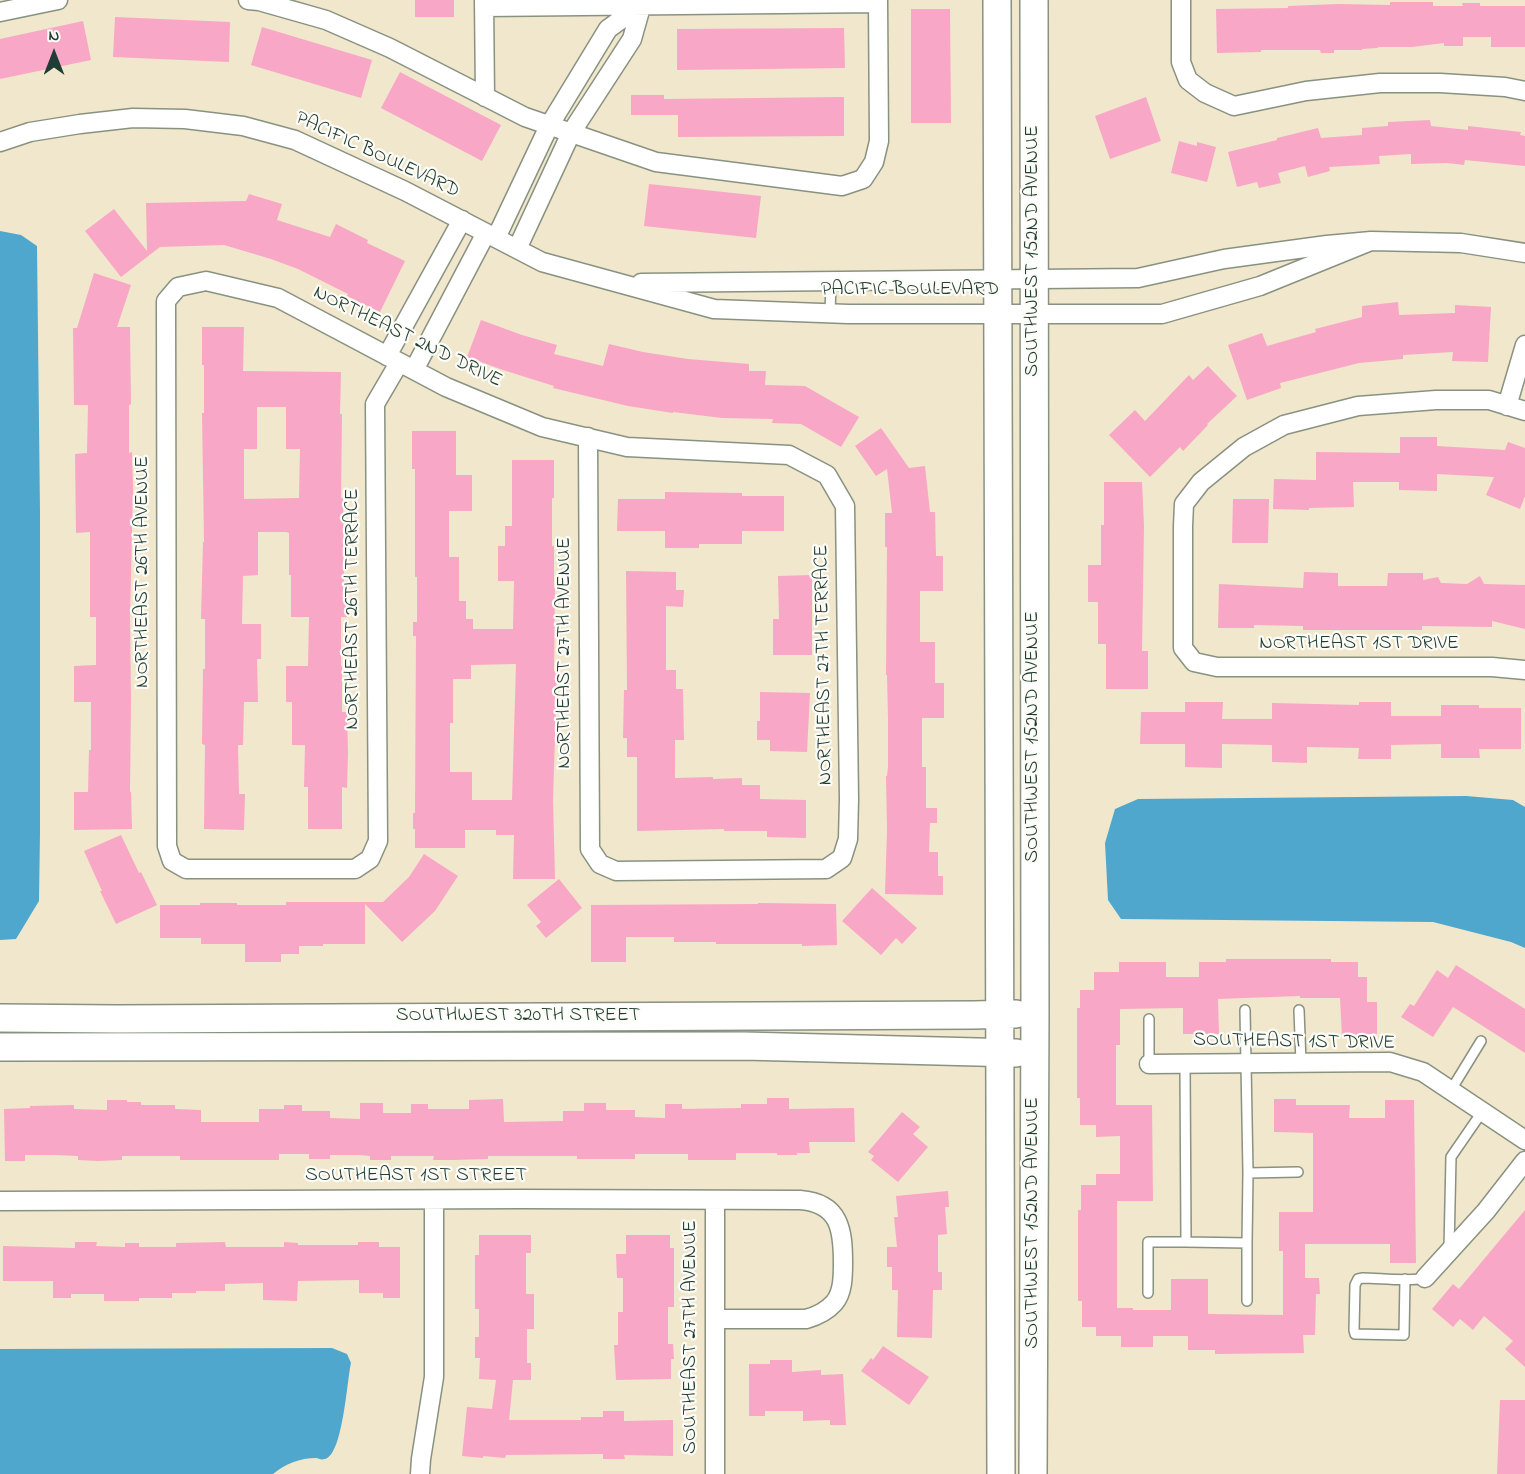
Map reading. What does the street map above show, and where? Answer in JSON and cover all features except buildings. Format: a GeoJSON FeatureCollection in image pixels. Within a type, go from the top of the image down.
{"type":"FeatureCollection","features":[{"type":"Feature","properties":{"kind":"street"},"geometry":{"type":"LineString","coordinates":[[0,12],[58,0]]}},
{"type":"Feature","properties":{"kind":"street"},"geometry":{"type":"LineString","coordinates":[[248,0],[315,8],[327,20],[390,48],[485,97],[525,117],[656,162],[843,186],[863,178],[874,162],[879,141],[878,1],[484,4],[485,97]]}},
{"type":"Feature","properties":{"kind":"street","name":"SOUTHWEST 152ND AVENUE"},"geometry":{"type":"LineString","coordinates":[[996,0],[1001,1474]]}},
{"type":"Feature","properties":{"kind":"street","name":"SOUTHWEST 152ND AVENUE"},"geometry":{"type":"LineString","coordinates":[[1033,1474],[1034,0]]}},
{"type":"Feature","properties":{"kind":"street"},"geometry":{"type":"LineString","coordinates":[[1181,0],[1181,62],[1188,80],[1205,93],[1234,106],[1306,91],[1380,83],[1440,83],[1505,87],[1525,91]]}},
{"type":"Feature","properties":{"kind":"street"},"geometry":{"type":"LineString","coordinates":[[400,363],[491,236],[549,126],[608,29],[642,3]]}},
{"type":"Feature","properties":{"kind":"street"},"geometry":{"type":"LineString","coordinates":[[517,249],[571,133],[632,39],[642,3]]}},
{"type":"Feature","properties":{"kind":"street","name":"PACIFIC BOULEVARD"},"geometry":{"type":"LineString","coordinates":[[0,142],[30,132],[133,118],[185,119],[243,126],[295,140],[405,190],[542,262],[714,309],[831,314],[1162,314],[1260,286],[1371,241]]}},
{"type":"Feature","properties":{"kind":"street"},"geometry":{"type":"LineString","coordinates":[[400,363],[462,220]]}},
{"type":"Feature","properties":{"kind":"street","name":"PACIFIC BOULEVARD"},"geometry":{"type":"LineString","coordinates":[[619,283],[1138,278],[1224,259],[1371,241],[1461,243],[1525,254]]}},
{"type":"Feature","properties":{"kind":"street","name":"NORTHEAST 2ND DRIVE"},"geometry":{"type":"LineString","coordinates":[[178,287],[207,281],[278,298],[446,387],[542,427],[627,447],[789,455],[827,475]]}},
{"type":"Feature","properties":{"kind":"street","name":"NORTHEAST 26TH AVENUE"},"geometry":{"type":"LineString","coordinates":[[178,287],[166,301],[167,846],[172,861],[186,869],[355,869],[370,859]]}},
{"type":"Feature","properties":{"kind":"street"},"geometry":{"type":"LineString","coordinates":[[1524,349],[1507,406],[1525,411]]}},
{"type":"Feature","properties":{"kind":"street","name":"NORTHEAST 26TH TERRACE"},"geometry":{"type":"LineString","coordinates":[[370,859],[378,841],[375,404],[400,363]]}},
{"type":"Feature","properties":{"kind":"street","name":"NORTHEAST 1ST DRIVE"},"geometry":{"type":"LineString","coordinates":[[1507,406],[1488,400],[1446,400],[1359,406],[1284,425],[1244,447],[1201,482],[1184,504],[1183,648],[1194,662],[1217,667],[1492,667],[1525,670]]}},
{"type":"Feature","properties":{"kind":"street","name":"NORTHEAST 27TH AVENUE"},"geometry":{"type":"LineString","coordinates":[[588,437],[590,849],[600,864],[616,871],[826,869],[842,858]]}},
{"type":"Feature","properties":{"kind":"street","name":"NORTHEAST 27TH TERRACE"},"geometry":{"type":"LineString","coordinates":[[827,475],[845,506],[849,799],[848,840],[842,858]]}},
{"type":"Feature","properties":{"kind":"street","name":"SOUTHWEST 320TH STREET"},"geometry":{"type":"LineString","coordinates":[[0,1018],[999,1015],[1035,1012]]}},
{"type":"Feature","properties":{"kind":"street","name":"SOUTHWEST 320TH STREET"},"geometry":{"type":"LineString","coordinates":[[0,1047],[744,1046],[1035,1053]]}},
{"type":"Feature","properties":{"kind":"street","name":"SOUTHEAST 1ST DRIVE"},"geometry":{"type":"LineString","coordinates":[[1149,1064],[1390,1062],[1423,1072],[1525,1140]]}},
{"type":"Feature","properties":{"kind":"street"},"geometry":{"type":"LineString","coordinates":[[1425,1278],[1486,1210],[1525,1161]]}},
{"type":"Feature","properties":{"kind":"street","name":"SOUTHEAST 1ST STREET"},"geometry":{"type":"LineString","coordinates":[[0,1201],[521,1199],[809,1201],[830,1211],[838,1223],[842,1237],[842,1282],[836,1302],[820,1315],[807,1319],[715,1319]]}},
{"type":"Feature","properties":{"kind":"street"},"geometry":{"type":"LineString","coordinates":[[420,1474],[434,1377],[434,1200]]}},
{"type":"Feature","properties":{"kind":"street","name":"SOUTHEAST 27TH AVENUE"},"geometry":{"type":"LineString","coordinates":[[715,1200],[715,1474]]}},
{"type":"Feature","properties":{"kind":"lane"},"geometry":{"type":"LineString","coordinates":[[831,282],[831,314]]}},
{"type":"Feature","properties":{"kind":"lane"},"geometry":{"type":"LineString","coordinates":[[1245,1010],[1248,1173],[1246,1301]]}},
{"type":"Feature","properties":{"kind":"lane"},"geometry":{"type":"LineString","coordinates":[[1299,1010],[1301,1063]]}},
{"type":"Feature","properties":{"kind":"lane"},"geometry":{"type":"LineString","coordinates":[[1149,1019],[1149,1064]]}},
{"type":"Feature","properties":{"kind":"lane"},"geometry":{"type":"LineString","coordinates":[[1450,1090],[1481,1041]]}},
{"type":"Feature","properties":{"kind":"lane"},"geometry":{"type":"LineString","coordinates":[[1185,1064],[1186,1242]]}},
{"type":"Feature","properties":{"kind":"lane"},"geometry":{"type":"LineString","coordinates":[[1449,1252],[1451,1157],[1482,1112]]}},
{"type":"Feature","properties":{"kind":"lane"},"geometry":{"type":"LineString","coordinates":[[1248,1173],[1298,1172]]}},
{"type":"Feature","properties":{"kind":"lane"},"geometry":{"type":"LineString","coordinates":[[1148,1293],[1148,1242],[1247,1243]]}},
{"type":"Feature","properties":{"kind":"lane"},"geometry":{"type":"LineString","coordinates":[[1405,1279],[1404,1335],[1355,1334],[1356,1282],[1363,1278],[1425,1278]]}},
{"type":"Feature","properties":{"kind":"water"},"geometry":{"type":"Polygon","coordinates":[[[0,231],[21,235],[37,246],[40,832],[39,901],[16,939],[0,940],[0,231]]]}},
{"type":"Feature","properties":{"kind":"water"},"geometry":{"type":"Polygon","coordinates":[[[1466,796],[1513,800],[1525,807],[1525,948],[1511,942],[1433,922],[1121,919],[1108,900],[1105,843],[1115,809],[1138,799],[1466,796]]]}},
{"type":"Feature","properties":{"kind":"water"},"geometry":{"type":"Polygon","coordinates":[[[332,1348],[347,1354],[351,1363],[340,1431],[336,1445],[325,1459],[299,1460],[273,1474],[0,1474],[0,1349],[332,1348]]]}}]}
